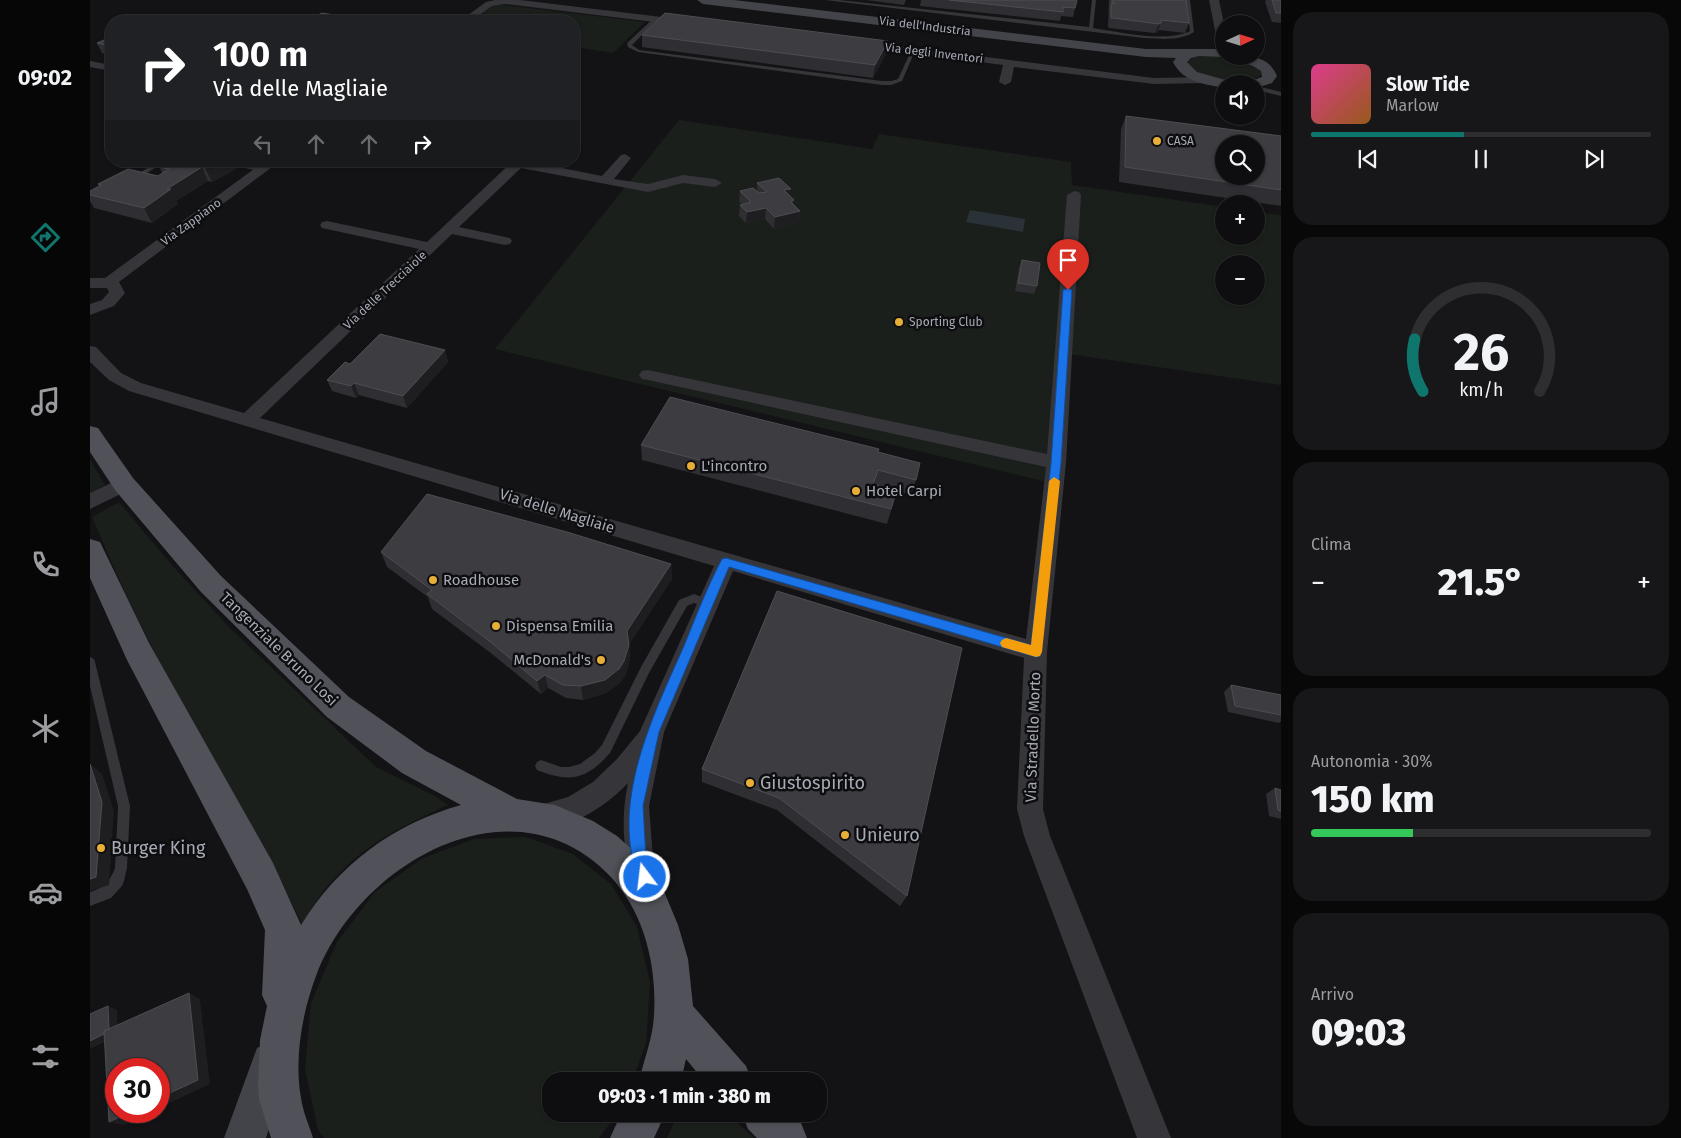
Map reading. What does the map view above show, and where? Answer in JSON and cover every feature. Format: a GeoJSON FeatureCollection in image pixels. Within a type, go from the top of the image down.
{"type":"FeatureCollection","features":[{"type":"Feature","properties":{"kind":"main road","name":"Tangenziale Bruno Losi"},"geometry":{"type":"LineString","coordinates":[[90,434],[124,484],[211,584],[338,706],[414,762],[525,816],[574,828],[606,848],[634,875],[655,910],[669,952],[674,1014],[662,1072]]}},
{"type":"Feature","properties":{"kind":"main road","name":"Tangenziale Bruno Losi"},"geometry":{"type":"LineString","coordinates":[[90,549],[138,651],[260,876],[284,930],[280,1098],[292,1138]]}},
{"type":"Feature","properties":{"kind":"main road","name":"Tangenziale Bruno Losi"},"geometry":{"type":"LineString","coordinates":[[280,1035],[294,981],[318,932],[349,890],[386,857],[427,833],[469,819],[525,816]]}},
{"type":"Feature","properties":{"kind":"main road"},"geometry":{"type":"LineString","coordinates":[[674,1014],[723,1072]]}},
{"type":"Feature","properties":{"kind":"main road"},"geometry":{"type":"LineString","coordinates":[[632,1138],[640,1122]]}},
{"type":"Feature","properties":{"kind":"main road"},"geometry":{"type":"LineString","coordinates":[[770,1122],[786,1138]]}},
{"type":"Feature","properties":{"kind":"street","name":"Via dell'Industria"},"geometry":{"type":"LineString","coordinates":[[703,0],[1146,53],[1192,54],[1215,48]]}},
{"type":"Feature","properties":{"kind":"street"},"geometry":{"type":"LineString","coordinates":[[722,0],[736,4]]}},
{"type":"Feature","properties":{"kind":"street"},"geometry":{"type":"LineString","coordinates":[[1214,0],[1216,15]]}},
{"type":"Feature","properties":{"kind":"street"},"geometry":{"type":"LineString","coordinates":[[474,15],[489,4],[505,1],[695,24]]}},
{"type":"Feature","properties":{"kind":"street","name":"Via degli Inventori"},"geometry":{"type":"LineString","coordinates":[[847,43],[1154,81],[1206,80]]}},
{"type":"Feature","properties":{"kind":"street","name":"Via dell'Industria"},"geometry":{"type":"LineString","coordinates":[[1146,53],[1206,80],[1215,82]]}},
{"type":"Feature","properties":{"kind":"street"},"geometry":{"type":"LineString","coordinates":[[1182,68],[1181,59],[1192,54]]}},
{"type":"Feature","properties":{"kind":"street"},"geometry":{"type":"LineString","coordinates":[[1004,82],[1009,63]]}},
{"type":"Feature","properties":{"kind":"street"},"geometry":{"type":"LineString","coordinates":[[90,64],[105,67]]}},
{"type":"Feature","properties":{"kind":"street"},"geometry":{"type":"LineString","coordinates":[[1260,65],[1269,72],[1269,78]]}},
{"type":"Feature","properties":{"kind":"street","name":"Via degli Inventori"},"geometry":{"type":"LineString","coordinates":[[1154,81],[1175,76],[1182,68]]}},
{"type":"Feature","properties":{"kind":"street"},"geometry":{"type":"LineString","coordinates":[[605,180],[625,158]]}},
{"type":"Feature","properties":{"kind":"street","name":"Via Zappiano"},"geometry":{"type":"LineString","coordinates":[[108,283],[265,167]]}},
{"type":"Feature","properties":{"kind":"street","name":"Via delle Trecciaiole"},"geometry":{"type":"LineString","coordinates":[[248,419],[515,167]]}},
{"type":"Feature","properties":{"kind":"street"},"geometry":{"type":"LineString","coordinates":[[539,167],[648,188],[683,179],[715,183]]}},
{"type":"Feature","properties":{"kind":"street","name":"Via Stradello Morto"},"geometry":{"type":"LineString","coordinates":[[1074,195],[1056,463],[1036,652],[1030,809],[1048,868],[1154,1138]]}},
{"type":"Feature","properties":{"kind":"street"},"geometry":{"type":"LineString","coordinates":[[327,225],[431,246]]}},
{"type":"Feature","properties":{"kind":"street"},"geometry":{"type":"LineString","coordinates":[[449,229],[505,241]]}},
{"type":"Feature","properties":{"kind":"street"},"geometry":{"type":"LineString","coordinates":[[90,283],[108,283],[117,288],[114,298],[101,307],[90,310]]}},
{"type":"Feature","properties":{"kind":"street","name":"Via delle Magliaie"},"geometry":{"type":"LineString","coordinates":[[90,351],[107,372],[119,380],[726,562],[1036,652]]}},
{"type":"Feature","properties":{"kind":"street"},"geometry":{"type":"LineString","coordinates":[[648,375],[1056,463]]}},
{"type":"Feature","properties":{"kind":"street"},"geometry":{"type":"LineString","coordinates":[[90,502],[124,484]]}},
{"type":"Feature","properties":{"kind":"street"},"geometry":{"type":"LineString","coordinates":[[669,952],[639,858],[636,806],[652,732],[726,562]]}},
{"type":"Feature","properties":{"kind":"street"},"geometry":{"type":"LineString","coordinates":[[525,816],[552,815],[592,800],[612,784],[652,732]]}},
{"type":"Feature","properties":{"kind":"street"},"geometry":{"type":"LineString","coordinates":[[245,1138],[280,1035]]}},
{"type":"Feature","properties":{"kind":"lane"},"geometry":{"type":"LineString","coordinates":[[828,0],[1160,37],[1188,35],[1192,32],[1188,0]]}},
{"type":"Feature","properties":{"kind":"lane"},"geometry":{"type":"LineString","coordinates":[[1091,30],[1094,0]]}},
{"type":"Feature","properties":{"kind":"lane"},"geometry":{"type":"LineString","coordinates":[[656,19],[629,44],[630,46],[638,51],[882,83],[900,80],[913,51]]}},
{"type":"Feature","properties":{"kind":"lane"},"geometry":{"type":"LineString","coordinates":[[1269,78],[1281,93]]}},
{"type":"Feature","properties":{"kind":"lane"},"geometry":{"type":"LineString","coordinates":[[1269,78],[1281,93]]}},
{"type":"Feature","properties":{"kind":"lane"},"geometry":{"type":"LineString","coordinates":[[124,184],[153,167]]}},
{"type":"Feature","properties":{"kind":"lane"},"geometry":{"type":"LineString","coordinates":[[541,766],[556,772],[574,773],[586,768],[597,760],[606,749],[645,670],[683,603],[694,598],[708,604]]}},
{"type":"Feature","properties":{"kind":"lane"},"geometry":{"type":"LineString","coordinates":[[90,662],[124,806],[121,868],[117,881],[106,893],[90,899]]}},
{"type":"Feature","properties":{"kind":"shaded area"},"geometry":{"type":"Polygon","coordinates":[[[495,4],[645,22],[613,53],[580,48],[580,15],[498,15],[482,13],[495,4]]]}},
{"type":"Feature","properties":{"kind":"shaded area"},"geometry":{"type":"Polygon","coordinates":[[[1195,56],[1215,56],[1215,65],[1250,65],[1261,71],[1261,75],[1215,75],[1215,79],[1191,67],[1187,62],[1195,56]]]}},
{"type":"Feature","properties":{"kind":"shaded area","name":"Sporting Club"},"geometry":{"type":"Polygon","coordinates":[[[679,120],[872,149],[879,134],[1071,162],[1072,185],[1215,206],[1215,245],[1265,245],[1265,213],[1281,215],[1281,385],[1069,354],[1055,484],[495,349],[679,120]]]}},
{"type":"Feature","properties":{"kind":"shaded area"},"geometry":{"type":"Polygon","coordinates":[[[970,210],[1025,219],[1023,232],[966,222],[970,210]]]}},
{"type":"Feature","properties":{"kind":"shaded area"},"geometry":{"type":"Polygon","coordinates":[[[90,460],[105,485],[90,493],[90,460]]]}},
{"type":"Feature","properties":{"kind":"shaded area"},"geometry":{"type":"Polygon","coordinates":[[[119,502],[171,564],[229,627],[376,767],[435,796],[448,805],[403,827],[364,851],[347,865],[332,882],[316,901],[302,924],[271,861],[158,658],[101,538],[92,517],[119,502]]]}},
{"type":"Feature","properties":{"kind":"shaded area"},"geometry":{"type":"Polygon","coordinates":[[[526,837],[573,854],[611,884],[637,927],[650,982],[646,1044],[635,1072],[542,1072],[542,1122],[611,1122],[599,1138],[324,1138],[318,1130],[305,1069],[311,1003],[337,942],[375,892],[423,858],[474,839],[526,837]]]}},
{"type":"Feature","properties":{"kind":"shaded area"},"geometry":{"type":"Polygon","coordinates":[[[674,1122],[737,1122],[754,1138],[667,1138],[674,1122]]]}},
{"type":"Feature","properties":{"kind":"building"},"geometry":{"type":"Polygon","coordinates":[[[949,0],[1077,0],[1075,8],[1063,7],[1063,12],[949,0]]]}},
{"type":"Feature","properties":{"kind":"building"},"geometry":{"type":"Polygon","coordinates":[[[1112,0],[1186,0],[1189,23],[1161,20],[1159,24],[1111,18],[1111,4],[1115,3],[1112,3],[1112,0]]]}},
{"type":"Feature","properties":{"kind":"building"},"geometry":{"type":"Polygon","coordinates":[[[1272,0],[1281,0],[1281,13],[1276,13],[1272,0]]]}},
{"type":"Feature","properties":{"kind":"building"},"geometry":{"type":"Polygon","coordinates":[[[322,13],[334,15],[318,15],[322,13]]]}},
{"type":"Feature","properties":{"kind":"building"},"geometry":{"type":"Polygon","coordinates":[[[665,13],[888,41],[875,65],[642,35],[665,13]]]}},
{"type":"Feature","properties":{"kind":"building"},"geometry":{"type":"Polygon","coordinates":[[[105,40],[105,45],[97,43],[105,40]]]}},
{"type":"Feature","properties":{"kind":"building"},"geometry":{"type":"Polygon","coordinates":[[[1126,116],[1281,136],[1281,190],[1247,185],[1265,185],[1265,135],[1215,135],[1215,180],[1125,167],[1126,116]]]}},
{"type":"Feature","properties":{"kind":"building"},"geometry":{"type":"Polygon","coordinates":[[[159,167],[202,167],[167,189],[171,189],[144,208],[90,195],[90,191],[101,185],[98,184],[128,169],[158,176],[169,169],[159,167]]]}},
{"type":"Feature","properties":{"kind":"building"},"geometry":{"type":"Polygon","coordinates":[[[779,178],[791,189],[784,190],[794,200],[791,202],[800,211],[775,217],[766,208],[747,212],[740,205],[751,202],[740,191],[753,188],[759,193],[767,192],[757,183],[779,178]]]}},
{"type":"Feature","properties":{"kind":"building"},"geometry":{"type":"Polygon","coordinates":[[[1022,260],[1040,263],[1037,286],[1018,283],[1022,260]]]}},
{"type":"Feature","properties":{"kind":"building"},"geometry":{"type":"Polygon","coordinates":[[[380,334],[445,350],[403,396],[354,383],[351,386],[327,380],[345,362],[350,364],[380,334]]]}},
{"type":"Feature","properties":{"kind":"building"},"geometry":{"type":"Polygon","coordinates":[[[670,397],[879,449],[878,452],[920,463],[916,480],[878,470],[873,484],[897,490],[891,509],[641,445],[670,397]]]}},
{"type":"Feature","properties":{"kind":"building"},"geometry":{"type":"Polygon","coordinates":[[[427,494],[567,532],[671,564],[627,631],[629,645],[624,661],[619,669],[605,680],[581,686],[563,685],[545,675],[537,681],[488,640],[427,594],[432,590],[381,552],[427,494]]]}},
{"type":"Feature","properties":{"kind":"building"},"geometry":{"type":"Polygon","coordinates":[[[777,591],[962,648],[907,896],[779,798],[702,769],[777,591]]]}},
{"type":"Feature","properties":{"kind":"building"},"geometry":{"type":"Polygon","coordinates":[[[1231,685],[1281,695],[1281,715],[1235,706],[1231,685]]]}},
{"type":"Feature","properties":{"kind":"building"},"geometry":{"type":"Polygon","coordinates":[[[90,764],[102,802],[96,877],[90,879],[90,764]]]}},
{"type":"Feature","properties":{"kind":"building"},"geometry":{"type":"Polygon","coordinates":[[[1275,788],[1281,790],[1281,811],[1278,810],[1275,788]]]}},
{"type":"Feature","properties":{"kind":"building"},"geometry":{"type":"Polygon","coordinates":[[[189,993],[198,1080],[170,1093],[170,1058],[105,1058],[104,1031],[189,993]]]}},
{"type":"Feature","properties":{"kind":"building"},"geometry":{"type":"Polygon","coordinates":[[[108,1006],[109,1029],[104,1031],[104,1034],[90,1041],[90,1014],[108,1006]]]}},
{"type":"Feature","properties":{"kind":"slow traffic"},"geometry":{"type":"LineString","coordinates":[[1006,643],[1036,652],[1054,481]]}},
{"type":"Feature","properties":{"kind":"place","name":"CASA"},"geometry":{"type":"Point","coordinates":[1157,141]}},
{"type":"Feature","properties":{"kind":"place","name":"Sporting Club"},"geometry":{"type":"Point","coordinates":[899,322]}},
{"type":"Feature","properties":{"kind":"place","name":"L'incontro"},"geometry":{"type":"Point","coordinates":[691,466]}},
{"type":"Feature","properties":{"kind":"place","name":"Hotel Carpi"},"geometry":{"type":"Point","coordinates":[856,491]}},
{"type":"Feature","properties":{"kind":"place","name":"Roadhouse"},"geometry":{"type":"Point","coordinates":[433,580]}},
{"type":"Feature","properties":{"kind":"place","name":"Dispensa Emilia"},"geometry":{"type":"Point","coordinates":[496,626]}},
{"type":"Feature","properties":{"kind":"place","name":"McDonald's"},"geometry":{"type":"Point","coordinates":[601,660]}},
{"type":"Feature","properties":{"kind":"place","name":"Giustospirito"},"geometry":{"type":"Point","coordinates":[750,783]}},
{"type":"Feature","properties":{"kind":"place","name":"Unieuro"},"geometry":{"type":"Point","coordinates":[845,835]}},
{"type":"Feature","properties":{"kind":"place","name":"Burger King"},"geometry":{"type":"Point","coordinates":[101,848]}},
{"type":"Feature","properties":{"kind":"route"},"geometry":{"type":"LineString","coordinates":[[645,877],[639,858],[636,806],[652,732],[726,562],[1036,652],[1056,463],[1068,290]]}}]}
